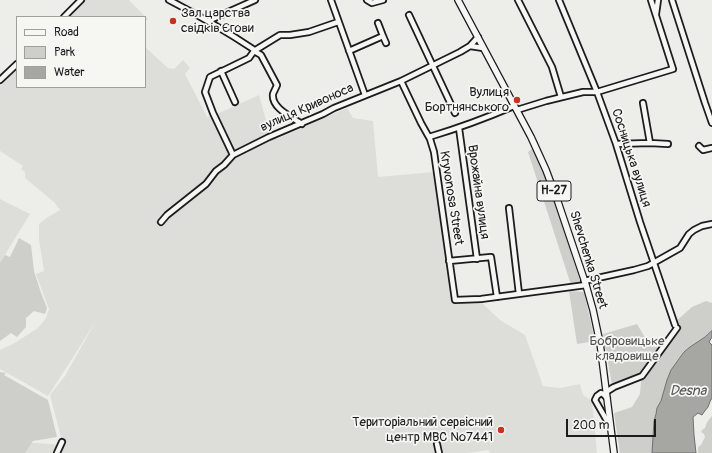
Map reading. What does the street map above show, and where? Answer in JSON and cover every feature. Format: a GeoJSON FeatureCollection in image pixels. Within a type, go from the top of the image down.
{"type":"FeatureCollection","features":[{"type":"Feature","properties":{"kind":"main road","name":"Shevchenka Street"},"geometry":{"type":"LineString","coordinates":[[460,1],[483,48],[531,137],[558,202],[593,310],[600,343],[614,453]]}},
{"type":"Feature","properties":{"kind":"street"},"geometry":{"type":"LineString","coordinates":[[65,16],[81,0]]}},
{"type":"Feature","properties":{"kind":"street"},"geometry":{"type":"LineString","coordinates":[[169,0],[240,40],[261,55],[277,85],[273,96],[275,105],[302,124]]}},
{"type":"Feature","properties":{"kind":"street"},"geometry":{"type":"LineString","coordinates":[[208,21],[255,0]]}},
{"type":"Feature","properties":{"kind":"street"},"geometry":{"type":"LineString","coordinates":[[331,0],[365,95]]}},
{"type":"Feature","properties":{"kind":"street"},"geometry":{"type":"LineString","coordinates":[[368,0],[372,3],[383,0]]}},
{"type":"Feature","properties":{"kind":"street"},"geometry":{"type":"LineString","coordinates":[[518,0],[552,68],[561,97]]}},
{"type":"Feature","properties":{"kind":"street","name":"Сосницька вулиця"},"geometry":{"type":"LineString","coordinates":[[559,0],[597,92],[616,144],[676,326],[642,376],[614,387],[607,395]]}},
{"type":"Feature","properties":{"kind":"street"},"geometry":{"type":"LineString","coordinates":[[561,6],[563,0]]}},
{"type":"Feature","properties":{"kind":"street"},"geometry":{"type":"LineString","coordinates":[[429,137],[516,108],[583,92],[597,92],[673,69],[651,0]]}},
{"type":"Feature","properties":{"kind":"street"},"geometry":{"type":"LineString","coordinates":[[656,16],[658,0]]}},
{"type":"Feature","properties":{"kind":"street"},"geometry":{"type":"LineString","coordinates":[[672,0],[712,123]]}},
{"type":"Feature","properties":{"kind":"street"},"geometry":{"type":"LineString","coordinates":[[410,15],[455,112]]}},
{"type":"Feature","properties":{"kind":"street"},"geometry":{"type":"LineString","coordinates":[[233,155],[213,113],[206,92],[210,77],[249,58],[254,51],[280,35],[309,32],[338,22]]}},
{"type":"Feature","properties":{"kind":"street"},"geometry":{"type":"LineString","coordinates":[[378,24],[386,43]]}},
{"type":"Feature","properties":{"kind":"street"},"geometry":{"type":"LineString","coordinates":[[349,51],[383,36]]}},
{"type":"Feature","properties":{"kind":"street","name":"вулиця Кривоноса"},"geometry":{"type":"LineString","coordinates":[[162,222],[167,215],[206,184],[216,171],[233,155],[334,108],[401,81],[460,52],[470,46],[478,37]]}},
{"type":"Feature","properties":{"kind":"street"},"geometry":{"type":"LineString","coordinates":[[470,46],[483,48]]}},
{"type":"Feature","properties":{"kind":"street"},"geometry":{"type":"LineString","coordinates":[[0,80],[16,65]]}},
{"type":"Feature","properties":{"kind":"street"},"geometry":{"type":"LineString","coordinates":[[221,71],[236,102]]}},
{"type":"Feature","properties":{"kind":"street","name":"Kryvonosa Street"},"geometry":{"type":"LineString","coordinates":[[401,81],[429,137],[434,152],[455,300],[497,297]]}},
{"type":"Feature","properties":{"kind":"street"},"geometry":{"type":"LineString","coordinates":[[643,103],[650,143]]}},
{"type":"Feature","properties":{"kind":"street","name":"Врожайна вулиця"},"geometry":{"type":"LineString","coordinates":[[459,128],[477,259]]}},
{"type":"Feature","properties":{"kind":"street"},"geometry":{"type":"LineString","coordinates":[[616,144],[668,144]]}},
{"type":"Feature","properties":{"kind":"street"},"geometry":{"type":"LineString","coordinates":[[699,146],[703,150],[712,148]]}},
{"type":"Feature","properties":{"kind":"street"},"geometry":{"type":"LineString","coordinates":[[509,208],[519,294]]}},
{"type":"Feature","properties":{"kind":"street"},"geometry":{"type":"LineString","coordinates":[[449,261],[491,257],[497,297],[519,294],[585,283],[648,266],[680,248],[689,234],[694,230],[702,226],[712,224]]}},
{"type":"Feature","properties":{"kind":"street"},"geometry":{"type":"LineString","coordinates":[[607,395],[600,394],[595,400],[611,427]]}},
{"type":"Feature","properties":{"kind":"street"},"geometry":{"type":"LineString","coordinates":[[57,453],[62,442]]}},
{"type":"Feature","properties":{"kind":"street"},"geometry":{"type":"LineString","coordinates":[[438,444],[439,453]]}},
{"type":"Feature","properties":{"kind":"shaded area"},"geometry":{"type":"Polygon","coordinates":[[[86,0],[129,0],[145,16],[71,16],[86,0]]]}},
{"type":"Feature","properties":{"kind":"shaded area"},"geometry":{"type":"Polygon","coordinates":[[[146,48],[168,68],[174,69],[183,60],[190,68],[185,74],[207,117],[215,115],[259,95],[269,131],[277,139],[347,108],[353,118],[373,121],[378,177],[434,172],[453,304],[481,302],[500,320],[525,335],[543,386],[560,388],[580,384],[583,395],[592,401],[597,453],[490,453],[489,450],[467,453],[59,453],[63,445],[50,395],[65,376],[97,319],[48,396],[0,369],[0,350],[13,344],[38,328],[46,318],[49,309],[36,274],[44,271],[39,239],[39,224],[60,210],[54,202],[25,178],[25,172],[21,169],[23,166],[0,151],[0,86],[16,71],[16,88],[146,88],[146,48]]]}},
{"type":"Feature","properties":{"kind":"shaded area"},"geometry":{"type":"Polygon","coordinates":[[[0,199],[30,214],[0,263],[0,199]]]}},
{"type":"Feature","properties":{"kind":"shaded area"},"geometry":{"type":"Polygon","coordinates":[[[29,443],[60,445],[55,453],[22,453],[29,443]]]}},
{"type":"Feature","properties":{"kind":"green space"},"geometry":{"type":"Polygon","coordinates":[[[533,148],[549,184],[581,284],[571,285],[528,152],[533,148]]]}},
{"type":"Feature","properties":{"kind":"green space"},"geometry":{"type":"Polygon","coordinates":[[[19,238],[31,245],[34,271],[47,308],[45,314],[34,311],[26,318],[26,327],[17,337],[11,333],[0,341],[0,263],[5,255],[10,257],[19,238]]]}},
{"type":"Feature","properties":{"kind":"green space"},"geometry":{"type":"Polygon","coordinates":[[[569,291],[584,292],[595,341],[577,344],[569,291]]]}},
{"type":"Feature","properties":{"kind":"green space","name":"Бобровицьке кладовище"},"geometry":{"type":"Polygon","coordinates":[[[706,301],[712,303],[712,331],[684,352],[671,370],[661,401],[657,408],[654,421],[652,453],[620,453],[614,413],[632,407],[640,394],[641,381],[637,374],[612,385],[603,334],[637,324],[650,346],[663,346],[669,343],[678,333],[674,323],[692,307],[706,301]]]}},
{"type":"Feature","properties":{"kind":"green space"},"geometry":{"type":"Polygon","coordinates":[[[0,372],[6,373],[4,375],[48,400],[57,437],[33,441],[25,453],[0,453],[0,372]]]}},
{"type":"Feature","properties":{"kind":"green space"},"geometry":{"type":"Polygon","coordinates":[[[712,416],[712,453],[698,453],[698,447],[701,445],[705,437],[701,432],[712,416]]]}},
{"type":"Feature","properties":{"kind":"water","name":"Desna"},"geometry":{"type":"Polygon","coordinates":[[[712,331],[712,337],[709,342],[712,345],[712,399],[702,415],[698,413],[693,417],[696,453],[652,453],[654,421],[657,408],[661,401],[671,370],[684,352],[712,331]]]}},
{"type":"Feature","properties":{"kind":"place","name":"Зал царства свідків Єгови"},"geometry":{"type":"Point","coordinates":[173,21]}},
{"type":"Feature","properties":{"kind":"place","name":"Вулиця Бортнянського"},"geometry":{"type":"Point","coordinates":[517,100]}},
{"type":"Feature","properties":{"kind":"place","name":"Територіальний сервісний центр МВС №7441"},"geometry":{"type":"Point","coordinates":[501,430]}}]}
